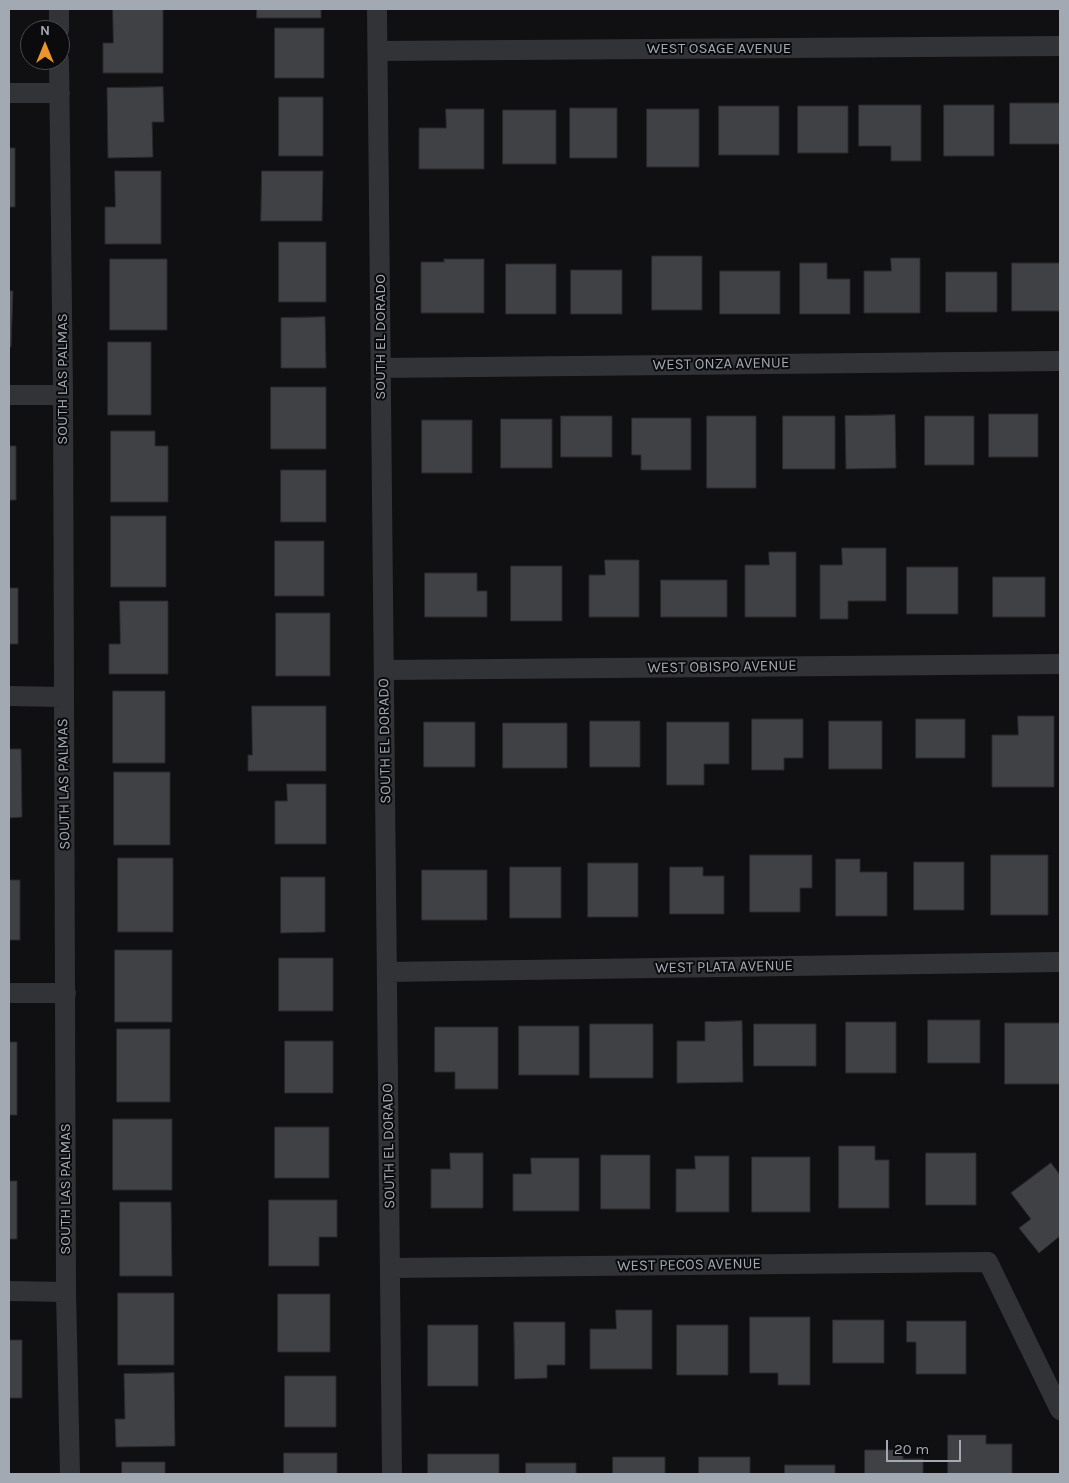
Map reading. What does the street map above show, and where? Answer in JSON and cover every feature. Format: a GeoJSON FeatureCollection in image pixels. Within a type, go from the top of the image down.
{"type":"FeatureCollection","features":[{"type":"Feature","properties":{"kind":"street","name":"SOUTH EL DORADO"},"geometry":{"type":"LineString","coordinates":[[377,9],[392,1474]]}},
{"type":"Feature","properties":{"kind":"street","name":"WEST OSAGE AVENUE"},"geometry":{"type":"LineString","coordinates":[[378,51],[1060,46]]}},
{"type":"Feature","properties":{"kind":"street","name":"SOUTH LAS PALMAS"},"geometry":{"type":"LineString","coordinates":[[60,70],[66,1292],[70,1474]]}},
{"type":"Feature","properties":{"kind":"street"},"geometry":{"type":"LineString","coordinates":[[9,93],[60,93]]}},
{"type":"Feature","properties":{"kind":"street","name":"WEST ONZA AVENUE"},"geometry":{"type":"LineString","coordinates":[[381,368],[1060,360]]}},
{"type":"Feature","properties":{"kind":"street"},"geometry":{"type":"LineString","coordinates":[[9,395],[63,395]]}},
{"type":"Feature","properties":{"kind":"street","name":"WEST OBISPO AVENUE"},"geometry":{"type":"LineString","coordinates":[[384,670],[1060,664]]}},
{"type":"Feature","properties":{"kind":"street"},"geometry":{"type":"LineString","coordinates":[[9,696],[63,697]]}},
{"type":"Feature","properties":{"kind":"street","name":"WEST PLATA AVENUE"},"geometry":{"type":"LineString","coordinates":[[387,972],[1060,962]]}},
{"type":"Feature","properties":{"kind":"street"},"geometry":{"type":"LineString","coordinates":[[9,993],[66,993]]}},
{"type":"Feature","properties":{"kind":"street","name":"WEST PECOS AVENUE"},"geometry":{"type":"LineString","coordinates":[[390,1268],[988,1262],[1060,1410]]}},
{"type":"Feature","properties":{"kind":"street"},"geometry":{"type":"LineString","coordinates":[[9,1291],[66,1292]]}},
{"type":"Feature","properties":{"kind":"building"},"geometry":{"type":"Polygon","coordinates":[[[113,9],[163,9],[163,73],[103,73],[103,43],[113,43],[113,9]]]}},
{"type":"Feature","properties":{"kind":"building"},"geometry":{"type":"Polygon","coordinates":[[[257,9],[321,9],[321,18],[257,18],[257,9]]]}},
{"type":"Feature","properties":{"kind":"building"},"geometry":{"type":"Polygon","coordinates":[[[275,28],[324,28],[324,78],[275,78],[275,28]]]}},
{"type":"Feature","properties":{"kind":"building"},"geometry":{"type":"Polygon","coordinates":[[[163,87],[164,122],[152,122],[153,157],[108,158],[107,88],[163,87]]]}},
{"type":"Feature","properties":{"kind":"building"},"geometry":{"type":"Polygon","coordinates":[[[279,97],[323,97],[323,156],[279,156],[279,97]]]}},
{"type":"Feature","properties":{"kind":"building"},"geometry":{"type":"Polygon","coordinates":[[[1010,103],[1060,103],[1060,144],[1010,144],[1010,103]]]}},
{"type":"Feature","properties":{"kind":"building"},"geometry":{"type":"Polygon","coordinates":[[[859,105],[921,105],[921,161],[891,161],[891,146],[859,146],[859,105]]]}},
{"type":"Feature","properties":{"kind":"building"},"geometry":{"type":"Polygon","coordinates":[[[944,105],[994,105],[994,156],[944,156],[944,105]]]}},
{"type":"Feature","properties":{"kind":"building"},"geometry":{"type":"Polygon","coordinates":[[[719,106],[779,106],[779,155],[719,155],[719,106]]]}},
{"type":"Feature","properties":{"kind":"building"},"geometry":{"type":"Polygon","coordinates":[[[798,106],[848,106],[848,153],[798,153],[798,106]]]}},
{"type":"Feature","properties":{"kind":"building"},"geometry":{"type":"Polygon","coordinates":[[[570,108],[617,108],[617,158],[570,158],[570,108]]]}},
{"type":"Feature","properties":{"kind":"building"},"geometry":{"type":"Polygon","coordinates":[[[446,109],[484,109],[484,169],[419,169],[419,128],[446,128],[446,109]]]}},
{"type":"Feature","properties":{"kind":"building"},"geometry":{"type":"Polygon","coordinates":[[[647,109],[699,109],[699,167],[647,167],[647,109]]]}},
{"type":"Feature","properties":{"kind":"building"},"geometry":{"type":"Polygon","coordinates":[[[503,110],[556,110],[556,164],[503,164],[503,110]]]}},
{"type":"Feature","properties":{"kind":"building"},"geometry":{"type":"Polygon","coordinates":[[[9,148],[15,148],[15,207],[9,207],[9,148]]]}},
{"type":"Feature","properties":{"kind":"building"},"geometry":{"type":"Polygon","coordinates":[[[115,171],[161,171],[161,244],[105,244],[105,207],[115,207],[115,171]]]}},
{"type":"Feature","properties":{"kind":"building"},"geometry":{"type":"Polygon","coordinates":[[[262,171],[323,171],[322,221],[261,221],[262,171]]]}},
{"type":"Feature","properties":{"kind":"building"},"geometry":{"type":"Polygon","coordinates":[[[279,242],[326,242],[326,302],[279,302],[279,242]]]}},
{"type":"Feature","properties":{"kind":"building"},"geometry":{"type":"Polygon","coordinates":[[[652,256],[702,256],[702,310],[652,310],[652,256]]]}},
{"type":"Feature","properties":{"kind":"building"},"geometry":{"type":"Polygon","coordinates":[[[891,258],[920,258],[920,313],[864,313],[864,271],[891,271],[891,258]]]}},
{"type":"Feature","properties":{"kind":"building"},"geometry":{"type":"Polygon","coordinates":[[[110,259],[167,259],[167,330],[110,330],[110,259]]]}},
{"type":"Feature","properties":{"kind":"building"},"geometry":{"type":"Polygon","coordinates":[[[444,259],[484,259],[484,313],[421,313],[421,262],[444,262],[444,259]]]}},
{"type":"Feature","properties":{"kind":"building"},"geometry":{"type":"Polygon","coordinates":[[[800,263],[827,263],[827,279],[850,279],[850,314],[800,314],[800,263]]]}},
{"type":"Feature","properties":{"kind":"building"},"geometry":{"type":"Polygon","coordinates":[[[1012,263],[1060,263],[1060,311],[1012,311],[1012,263]]]}},
{"type":"Feature","properties":{"kind":"building"},"geometry":{"type":"Polygon","coordinates":[[[506,264],[556,264],[556,314],[506,314],[506,264]]]}},
{"type":"Feature","properties":{"kind":"building"},"geometry":{"type":"Polygon","coordinates":[[[571,270],[622,270],[622,314],[571,314],[571,270]]]}},
{"type":"Feature","properties":{"kind":"building"},"geometry":{"type":"Polygon","coordinates":[[[720,271],[780,271],[780,314],[720,314],[720,271]]]}},
{"type":"Feature","properties":{"kind":"building"},"geometry":{"type":"Polygon","coordinates":[[[946,272],[997,272],[997,312],[946,312],[946,272]]]}},
{"type":"Feature","properties":{"kind":"building"},"geometry":{"type":"Polygon","coordinates":[[[9,291],[13,291],[11,347],[9,347],[9,291]]]}},
{"type":"Feature","properties":{"kind":"building"},"geometry":{"type":"Polygon","coordinates":[[[325,317],[326,368],[281,368],[281,318],[325,317]]]}},
{"type":"Feature","properties":{"kind":"building"},"geometry":{"type":"Polygon","coordinates":[[[108,342],[151,342],[151,415],[108,415],[108,342]]]}},
{"type":"Feature","properties":{"kind":"building"},"geometry":{"type":"Polygon","coordinates":[[[271,387],[326,387],[326,449],[271,449],[271,387]]]}},
{"type":"Feature","properties":{"kind":"building"},"geometry":{"type":"Polygon","coordinates":[[[989,414],[1038,414],[1038,457],[989,457],[989,414]]]}},
{"type":"Feature","properties":{"kind":"building"},"geometry":{"type":"Polygon","coordinates":[[[895,415],[896,468],[846,469],[845,416],[895,415]]]}},
{"type":"Feature","properties":{"kind":"building"},"geometry":{"type":"Polygon","coordinates":[[[561,416],[612,416],[612,457],[561,457],[561,416]]]}},
{"type":"Feature","properties":{"kind":"building"},"geometry":{"type":"Polygon","coordinates":[[[707,416],[756,416],[756,488],[707,488],[707,416]]]}},
{"type":"Feature","properties":{"kind":"building"},"geometry":{"type":"Polygon","coordinates":[[[783,416],[835,416],[835,469],[783,469],[783,416]]]}},
{"type":"Feature","properties":{"kind":"building"},"geometry":{"type":"Polygon","coordinates":[[[925,416],[974,416],[974,465],[925,465],[925,416]]]}},
{"type":"Feature","properties":{"kind":"building"},"geometry":{"type":"Polygon","coordinates":[[[632,418],[691,418],[691,470],[641,470],[641,455],[632,455],[632,418]]]}},
{"type":"Feature","properties":{"kind":"building"},"geometry":{"type":"Polygon","coordinates":[[[501,419],[552,419],[552,468],[501,468],[501,419]]]}},
{"type":"Feature","properties":{"kind":"building"},"geometry":{"type":"Polygon","coordinates":[[[422,420],[472,420],[472,473],[422,473],[422,420]]]}},
{"type":"Feature","properties":{"kind":"building"},"geometry":{"type":"Polygon","coordinates":[[[111,431],[155,431],[155,446],[168,446],[168,502],[111,502],[111,431]]]}},
{"type":"Feature","properties":{"kind":"building"},"geometry":{"type":"Polygon","coordinates":[[[9,446],[16,446],[16,500],[9,500],[9,446]]]}},
{"type":"Feature","properties":{"kind":"building"},"geometry":{"type":"Polygon","coordinates":[[[281,470],[326,470],[326,522],[281,522],[281,470]]]}},
{"type":"Feature","properties":{"kind":"building"},"geometry":{"type":"Polygon","coordinates":[[[111,516],[166,516],[166,587],[111,587],[111,516]]]}},
{"type":"Feature","properties":{"kind":"building"},"geometry":{"type":"Polygon","coordinates":[[[275,541],[324,541],[324,596],[275,596],[275,541]]]}},
{"type":"Feature","properties":{"kind":"building"},"geometry":{"type":"Polygon","coordinates":[[[842,548],[886,548],[886,601],[848,601],[848,619],[820,619],[820,565],[842,565],[842,548]]]}},
{"type":"Feature","properties":{"kind":"building"},"geometry":{"type":"Polygon","coordinates":[[[769,552],[796,552],[796,617],[745,617],[745,565],[769,565],[769,552]]]}},
{"type":"Feature","properties":{"kind":"building"},"geometry":{"type":"Polygon","coordinates":[[[605,560],[639,560],[639,617],[589,617],[589,575],[605,575],[605,560]]]}},
{"type":"Feature","properties":{"kind":"building"},"geometry":{"type":"Polygon","coordinates":[[[511,566],[562,566],[562,621],[511,621],[511,566]]]}},
{"type":"Feature","properties":{"kind":"building"},"geometry":{"type":"Polygon","coordinates":[[[907,567],[958,567],[958,614],[907,614],[907,567]]]}},
{"type":"Feature","properties":{"kind":"building"},"geometry":{"type":"Polygon","coordinates":[[[425,573],[477,573],[477,591],[487,591],[487,617],[425,617],[425,573]]]}},
{"type":"Feature","properties":{"kind":"building"},"geometry":{"type":"Polygon","coordinates":[[[993,577],[1045,577],[1045,617],[993,617],[993,577]]]}},
{"type":"Feature","properties":{"kind":"building"},"geometry":{"type":"Polygon","coordinates":[[[661,580],[727,580],[727,617],[661,617],[661,580]]]}},
{"type":"Feature","properties":{"kind":"building"},"geometry":{"type":"Polygon","coordinates":[[[9,588],[18,588],[18,644],[9,644],[9,588]]]}},
{"type":"Feature","properties":{"kind":"building"},"geometry":{"type":"Polygon","coordinates":[[[120,601],[168,601],[168,674],[109,674],[109,644],[120,644],[120,601]]]}},
{"type":"Feature","properties":{"kind":"building"},"geometry":{"type":"Polygon","coordinates":[[[276,613],[330,613],[330,676],[276,676],[276,613]]]}},
{"type":"Feature","properties":{"kind":"building"},"geometry":{"type":"Polygon","coordinates":[[[113,691],[165,691],[165,763],[113,763],[113,691]]]}},
{"type":"Feature","properties":{"kind":"building"},"geometry":{"type":"Polygon","coordinates":[[[252,706],[326,706],[326,771],[248,771],[248,755],[252,755],[252,706]]]}},
{"type":"Feature","properties":{"kind":"building"},"geometry":{"type":"Polygon","coordinates":[[[1018,716],[1054,716],[1054,787],[992,787],[992,735],[1018,735],[1018,716]]]}},
{"type":"Feature","properties":{"kind":"building"},"geometry":{"type":"Polygon","coordinates":[[[752,719],[803,719],[803,758],[784,758],[784,770],[752,770],[752,719]]]}},
{"type":"Feature","properties":{"kind":"building"},"geometry":{"type":"Polygon","coordinates":[[[916,719],[965,719],[965,758],[916,758],[916,719]]]}},
{"type":"Feature","properties":{"kind":"building"},"geometry":{"type":"Polygon","coordinates":[[[590,721],[640,721],[640,767],[590,767],[590,721]]]}},
{"type":"Feature","properties":{"kind":"building"},"geometry":{"type":"Polygon","coordinates":[[[829,721],[882,721],[882,769],[829,769],[829,721]]]}},
{"type":"Feature","properties":{"kind":"building"},"geometry":{"type":"Polygon","coordinates":[[[424,722],[475,722],[475,767],[424,767],[424,722]]]}},
{"type":"Feature","properties":{"kind":"building"},"geometry":{"type":"Polygon","coordinates":[[[667,722],[729,722],[729,764],[704,764],[704,785],[667,785],[667,722]]]}},
{"type":"Feature","properties":{"kind":"building"},"geometry":{"type":"Polygon","coordinates":[[[503,723],[567,723],[567,768],[503,768],[503,723]]]}},
{"type":"Feature","properties":{"kind":"building"},"geometry":{"type":"Polygon","coordinates":[[[9,749],[21,749],[22,817],[9,818],[9,749]]]}},
{"type":"Feature","properties":{"kind":"building"},"geometry":{"type":"Polygon","coordinates":[[[114,772],[170,772],[170,845],[114,845],[114,772]]]}},
{"type":"Feature","properties":{"kind":"building"},"geometry":{"type":"Polygon","coordinates":[[[287,784],[326,784],[326,844],[275,844],[275,801],[287,801],[287,784]]]}},
{"type":"Feature","properties":{"kind":"building"},"geometry":{"type":"Polygon","coordinates":[[[750,855],[812,855],[812,888],[800,888],[800,912],[750,912],[750,855]]]}},
{"type":"Feature","properties":{"kind":"building"},"geometry":{"type":"Polygon","coordinates":[[[991,855],[1048,855],[1048,915],[991,915],[991,855]]]}},
{"type":"Feature","properties":{"kind":"building"},"geometry":{"type":"Polygon","coordinates":[[[118,858],[173,858],[173,932],[118,932],[118,858]]]}},
{"type":"Feature","properties":{"kind":"building"},"geometry":{"type":"Polygon","coordinates":[[[836,859],[860,859],[860,872],[887,872],[887,916],[836,916],[836,859]]]}},
{"type":"Feature","properties":{"kind":"building"},"geometry":{"type":"Polygon","coordinates":[[[914,862],[964,862],[964,910],[914,910],[914,862]]]}},
{"type":"Feature","properties":{"kind":"building"},"geometry":{"type":"Polygon","coordinates":[[[588,863],[638,863],[638,917],[588,917],[588,863]]]}},
{"type":"Feature","properties":{"kind":"building"},"geometry":{"type":"Polygon","coordinates":[[[510,867],[561,867],[561,918],[510,918],[510,867]]]}},
{"type":"Feature","properties":{"kind":"building"},"geometry":{"type":"Polygon","coordinates":[[[670,867],[703,867],[703,876],[724,876],[724,914],[670,914],[670,867]]]}},
{"type":"Feature","properties":{"kind":"building"},"geometry":{"type":"Polygon","coordinates":[[[422,870],[487,870],[487,920],[422,920],[422,870]]]}},
{"type":"Feature","properties":{"kind":"building"},"geometry":{"type":"Polygon","coordinates":[[[281,877],[325,877],[325,932],[281,933],[281,877]]]}},
{"type":"Feature","properties":{"kind":"building"},"geometry":{"type":"Polygon","coordinates":[[[9,880],[20,880],[20,940],[9,940],[9,880]]]}},
{"type":"Feature","properties":{"kind":"building"},"geometry":{"type":"Polygon","coordinates":[[[115,950],[172,950],[172,1022],[115,1022],[115,950]]]}},
{"type":"Feature","properties":{"kind":"building"},"geometry":{"type":"Polygon","coordinates":[[[279,958],[333,958],[333,1011],[279,1011],[279,958]]]}},
{"type":"Feature","properties":{"kind":"building"},"geometry":{"type":"Polygon","coordinates":[[[928,1020],[980,1020],[980,1063],[928,1063],[928,1020]]]}},
{"type":"Feature","properties":{"kind":"building"},"geometry":{"type":"Polygon","coordinates":[[[742,1021],[743,1082],[677,1083],[677,1041],[705,1041],[705,1022],[742,1021]]]}},
{"type":"Feature","properties":{"kind":"building"},"geometry":{"type":"Polygon","coordinates":[[[846,1022],[896,1022],[896,1073],[846,1073],[846,1022]]]}},
{"type":"Feature","properties":{"kind":"building"},"geometry":{"type":"Polygon","coordinates":[[[1005,1023],[1060,1023],[1060,1084],[1005,1084],[1005,1023]]]}},
{"type":"Feature","properties":{"kind":"building"},"geometry":{"type":"Polygon","coordinates":[[[590,1024],[653,1024],[653,1078],[590,1078],[590,1024]]]}},
{"type":"Feature","properties":{"kind":"building"},"geometry":{"type":"Polygon","coordinates":[[[754,1024],[816,1024],[816,1066],[754,1066],[754,1024]]]}},
{"type":"Feature","properties":{"kind":"building"},"geometry":{"type":"Polygon","coordinates":[[[519,1026],[579,1026],[579,1075],[519,1075],[519,1026]]]}},
{"type":"Feature","properties":{"kind":"building"},"geometry":{"type":"Polygon","coordinates":[[[435,1027],[498,1027],[498,1089],[455,1089],[455,1072],[435,1072],[435,1027]]]}},
{"type":"Feature","properties":{"kind":"building"},"geometry":{"type":"Polygon","coordinates":[[[117,1029],[170,1029],[170,1102],[117,1102],[117,1029]]]}},
{"type":"Feature","properties":{"kind":"building"},"geometry":{"type":"Polygon","coordinates":[[[285,1041],[333,1041],[333,1093],[285,1093],[285,1041]]]}},
{"type":"Feature","properties":{"kind":"building"},"geometry":{"type":"Polygon","coordinates":[[[9,1042],[17,1042],[17,1115],[9,1115],[9,1042]]]}},
{"type":"Feature","properties":{"kind":"building"},"geometry":{"type":"Polygon","coordinates":[[[113,1119],[172,1119],[172,1190],[113,1190],[113,1119]]]}},
{"type":"Feature","properties":{"kind":"building"},"geometry":{"type":"Polygon","coordinates":[[[275,1127],[329,1127],[329,1178],[275,1178],[275,1127]]]}},
{"type":"Feature","properties":{"kind":"building"},"geometry":{"type":"Polygon","coordinates":[[[839,1146],[875,1146],[875,1160],[889,1160],[889,1208],[839,1208],[839,1146]]]}},
{"type":"Feature","properties":{"kind":"building"},"geometry":{"type":"Polygon","coordinates":[[[450,1153],[483,1153],[483,1208],[431,1208],[431,1169],[450,1169],[450,1153]]]}},
{"type":"Feature","properties":{"kind":"building"},"geometry":{"type":"Polygon","coordinates":[[[926,1153],[976,1153],[976,1205],[926,1205],[926,1153]]]}},
{"type":"Feature","properties":{"kind":"building"},"geometry":{"type":"Polygon","coordinates":[[[601,1155],[650,1155],[650,1209],[601,1209],[601,1155]]]}},
{"type":"Feature","properties":{"kind":"building"},"geometry":{"type":"Polygon","coordinates":[[[695,1156],[729,1156],[729,1212],[676,1212],[676,1169],[695,1169],[695,1156]]]}},
{"type":"Feature","properties":{"kind":"building"},"geometry":{"type":"Polygon","coordinates":[[[752,1157],[810,1157],[810,1212],[752,1212],[752,1157]]]}},
{"type":"Feature","properties":{"kind":"building"},"geometry":{"type":"Polygon","coordinates":[[[531,1158],[579,1158],[579,1211],[513,1211],[513,1174],[531,1174],[531,1158]]]}},
{"type":"Feature","properties":{"kind":"building"},"geometry":{"type":"Polygon","coordinates":[[[1051,1163],[1060,1175],[1060,1236],[1039,1253],[1019,1228],[1031,1219],[1011,1193],[1051,1163]]]}},
{"type":"Feature","properties":{"kind":"building"},"geometry":{"type":"Polygon","coordinates":[[[9,1181],[17,1181],[17,1239],[9,1239],[9,1181]]]}},
{"type":"Feature","properties":{"kind":"building"},"geometry":{"type":"Polygon","coordinates":[[[269,1200],[337,1200],[337,1237],[319,1237],[319,1266],[269,1266],[269,1200]]]}},
{"type":"Feature","properties":{"kind":"building"},"geometry":{"type":"Polygon","coordinates":[[[120,1202],[171,1202],[172,1276],[120,1276],[120,1202]]]}},
{"type":"Feature","properties":{"kind":"building"},"geometry":{"type":"Polygon","coordinates":[[[118,1293],[174,1293],[174,1365],[118,1365],[118,1293]]]}},
{"type":"Feature","properties":{"kind":"building"},"geometry":{"type":"Polygon","coordinates":[[[278,1294],[330,1294],[330,1352],[278,1352],[278,1294]]]}},
{"type":"Feature","properties":{"kind":"building"},"geometry":{"type":"Polygon","coordinates":[[[616,1310],[652,1310],[652,1369],[590,1369],[590,1329],[616,1329],[616,1310]]]}},
{"type":"Feature","properties":{"kind":"building"},"geometry":{"type":"Polygon","coordinates":[[[750,1317],[810,1317],[810,1385],[778,1385],[778,1373],[750,1373],[750,1317]]]}},
{"type":"Feature","properties":{"kind":"building"},"geometry":{"type":"Polygon","coordinates":[[[833,1320],[884,1320],[884,1363],[833,1363],[833,1320]]]}},
{"type":"Feature","properties":{"kind":"building"},"geometry":{"type":"Polygon","coordinates":[[[907,1321],[966,1321],[966,1374],[916,1374],[916,1342],[907,1342],[907,1321]]]}},
{"type":"Feature","properties":{"kind":"building"},"geometry":{"type":"Polygon","coordinates":[[[514,1322],[565,1322],[565,1365],[547,1365],[547,1378],[515,1379],[514,1322]]]}},
{"type":"Feature","properties":{"kind":"building"},"geometry":{"type":"Polygon","coordinates":[[[428,1325],[478,1325],[478,1386],[428,1386],[428,1325]]]}},
{"type":"Feature","properties":{"kind":"building"},"geometry":{"type":"Polygon","coordinates":[[[677,1325],[728,1325],[728,1375],[677,1375],[677,1325]]]}},
{"type":"Feature","properties":{"kind":"building"},"geometry":{"type":"Polygon","coordinates":[[[9,1340],[22,1340],[22,1398],[9,1398],[9,1340]]]}},
{"type":"Feature","properties":{"kind":"building"},"geometry":{"type":"Polygon","coordinates":[[[174,1373],[175,1446],[116,1447],[115,1419],[125,1419],[124,1374],[174,1373]]]}},
{"type":"Feature","properties":{"kind":"building"},"geometry":{"type":"Polygon","coordinates":[[[285,1376],[336,1376],[336,1427],[285,1427],[285,1376]]]}},
{"type":"Feature","properties":{"kind":"building"},"geometry":{"type":"Polygon","coordinates":[[[948,1435],[986,1435],[986,1444],[1012,1444],[1012,1474],[948,1474],[948,1435]]]}},
{"type":"Feature","properties":{"kind":"building"},"geometry":{"type":"Polygon","coordinates":[[[865,1450],[903,1450],[903,1459],[923,1459],[923,1474],[865,1474],[865,1450]]]}},
{"type":"Feature","properties":{"kind":"building"},"geometry":{"type":"Polygon","coordinates":[[[284,1453],[337,1453],[337,1474],[284,1474],[284,1453]]]}},
{"type":"Feature","properties":{"kind":"building"},"geometry":{"type":"Polygon","coordinates":[[[428,1454],[499,1454],[499,1474],[428,1474],[428,1454]]]}},
{"type":"Feature","properties":{"kind":"building"},"geometry":{"type":"Polygon","coordinates":[[[613,1457],[665,1457],[665,1474],[613,1474],[613,1457]]]}},
{"type":"Feature","properties":{"kind":"building"},"geometry":{"type":"Polygon","coordinates":[[[699,1457],[750,1457],[750,1474],[699,1474],[699,1457]]]}},
{"type":"Feature","properties":{"kind":"building"},"geometry":{"type":"Polygon","coordinates":[[[122,1462],[165,1462],[165,1474],[122,1474],[122,1462]]]}},
{"type":"Feature","properties":{"kind":"building"},"geometry":{"type":"Polygon","coordinates":[[[526,1463],[576,1463],[576,1474],[526,1474],[526,1463]]]}},
{"type":"Feature","properties":{"kind":"building"},"geometry":{"type":"Polygon","coordinates":[[[785,1465],[835,1465],[835,1474],[785,1474],[785,1465]]]}}]}
